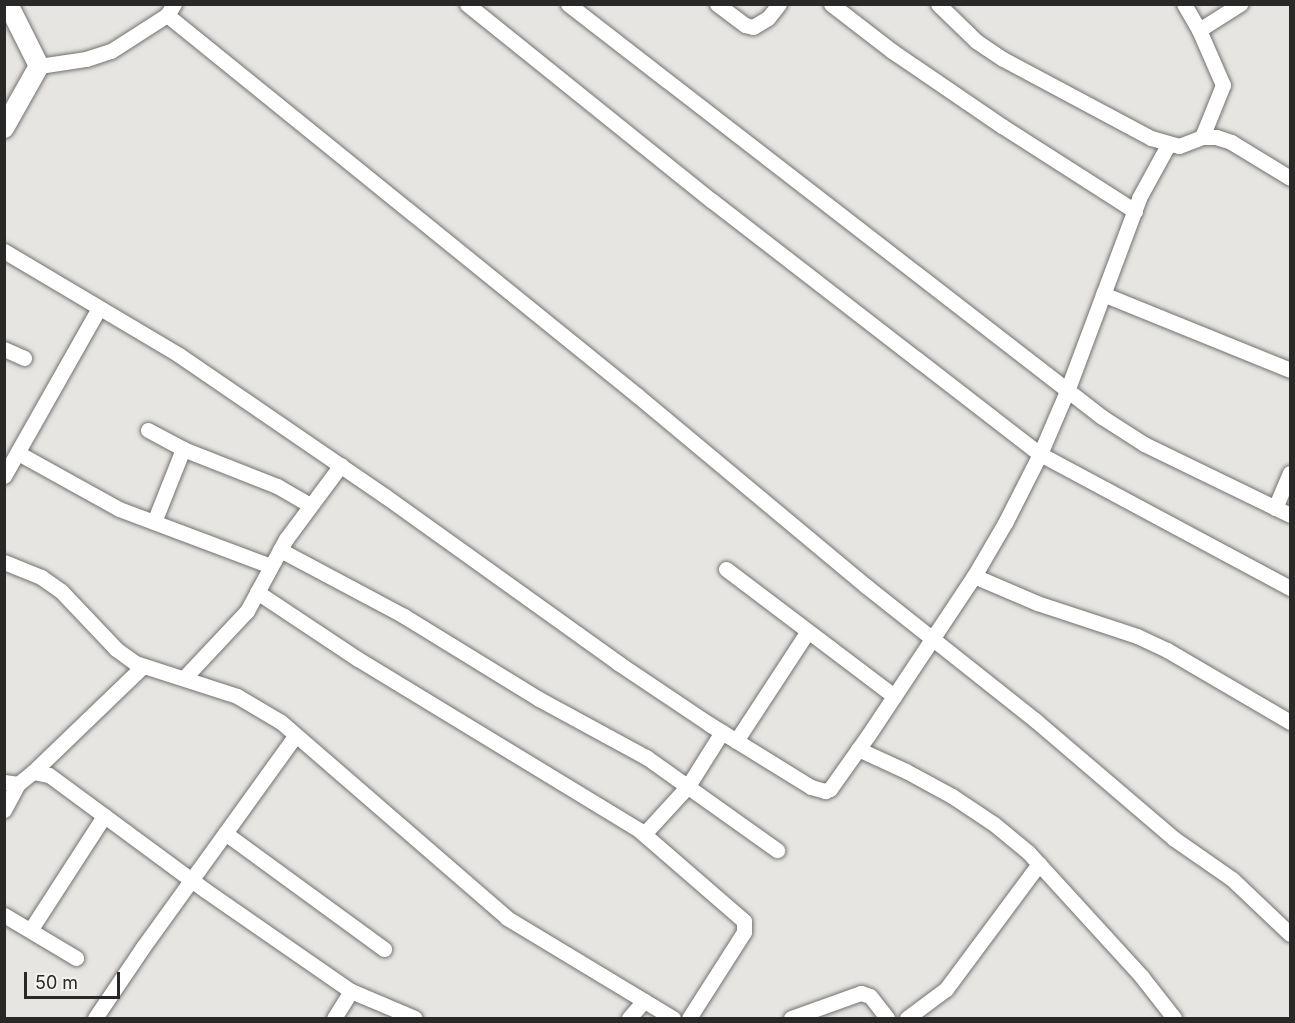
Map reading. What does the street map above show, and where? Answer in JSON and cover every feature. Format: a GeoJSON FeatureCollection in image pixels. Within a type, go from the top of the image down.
{"type":"FeatureCollection","features":[{"type":"Feature","properties":{"kind":"street"},"geometry":{"type":"LineString","coordinates":[[8,4],[39,66]]}},
{"type":"Feature","properties":{"kind":"street"},"geometry":{"type":"LineString","coordinates":[[468,4],[711,200],[1040,454],[1290,588]]}},
{"type":"Feature","properties":{"kind":"street"},"geometry":{"type":"LineString","coordinates":[[568,4],[937,287],[1067,391],[1144,444],[1290,515]]}},
{"type":"Feature","properties":{"kind":"street"},"geometry":{"type":"LineString","coordinates":[[717,4],[745,25],[753,27],[768,18],[779,4]]}},
{"type":"Feature","properties":{"kind":"street"},"geometry":{"type":"LineString","coordinates":[[831,4],[892,51],[956,95],[1135,211]]}},
{"type":"Feature","properties":{"kind":"street"},"geometry":{"type":"LineString","coordinates":[[938,4],[976,41],[1003,59],[1168,145],[1179,146],[1202,137],[1216,137],[1231,142],[1290,178]]}},
{"type":"Feature","properties":{"kind":"street"},"geometry":{"type":"LineString","coordinates":[[1184,4],[1199,30],[1223,85],[1202,137]]}},
{"type":"Feature","properties":{"kind":"street"},"geometry":{"type":"LineString","coordinates":[[1199,30],[1239,5]]}},
{"type":"Feature","properties":{"kind":"street"},"geometry":{"type":"LineString","coordinates":[[39,66],[86,59],[111,51],[171,10],[866,586],[933,637],[1173,838],[1232,879],[1290,934]]}},
{"type":"Feature","properties":{"kind":"street"},"geometry":{"type":"LineString","coordinates":[[4,128],[39,66]]}},
{"type":"Feature","properties":{"kind":"street"},"geometry":{"type":"LineString","coordinates":[[4,251],[179,355],[341,465],[530,602],[722,732],[819,791],[830,789],[858,749],[974,576],[1005,523],[1040,454],[1067,391],[1135,211],[1168,145]]}},
{"type":"Feature","properties":{"kind":"street"},"geometry":{"type":"LineString","coordinates":[[1103,294],[1290,370]]}},
{"type":"Feature","properties":{"kind":"street"},"geometry":{"type":"LineString","coordinates":[[4,476],[99,308]]}},
{"type":"Feature","properties":{"kind":"street"},"geometry":{"type":"LineString","coordinates":[[4,350],[24,358]]}},
{"type":"Feature","properties":{"kind":"street"},"geometry":{"type":"LineString","coordinates":[[148,430],[183,449],[255,476],[310,505]]}},
{"type":"Feature","properties":{"kind":"street"},"geometry":{"type":"LineString","coordinates":[[154,522],[183,449]]}},
{"type":"Feature","properties":{"kind":"street"},"geometry":{"type":"LineString","coordinates":[[18,453],[91,495],[154,522],[271,566]]}},
{"type":"Feature","properties":{"kind":"street"},"geometry":{"type":"LineString","coordinates":[[184,678],[247,611],[280,550],[310,505],[341,465]]}},
{"type":"Feature","properties":{"kind":"street"},"geometry":{"type":"LineString","coordinates":[[1275,508],[1290,474]]}},
{"type":"Feature","properties":{"kind":"street"},"geometry":{"type":"LineString","coordinates":[[280,550],[404,616],[539,699],[646,757],[777,850]]}},
{"type":"Feature","properties":{"kind":"street"},"geometry":{"type":"LineString","coordinates":[[4,562],[40,577],[61,591],[116,649],[142,666],[237,696],[260,708],[296,735],[507,918],[673,1018]]}},
{"type":"Feature","properties":{"kind":"street"},"geometry":{"type":"LineString","coordinates":[[726,569],[894,696]]}},
{"type":"Feature","properties":{"kind":"street"},"geometry":{"type":"LineString","coordinates":[[974,576],[1037,603],[1137,636],[1177,656],[1290,722]]}},
{"type":"Feature","properties":{"kind":"street"},"geometry":{"type":"LineString","coordinates":[[257,592],[358,659],[644,834],[733,910],[744,921],[746,927],[689,1018]]}},
{"type":"Feature","properties":{"kind":"street"},"geometry":{"type":"LineString","coordinates":[[736,741],[808,631]]}},
{"type":"Feature","properties":{"kind":"street"},"geometry":{"type":"LineString","coordinates":[[4,810],[11,783],[33,772],[142,666]]}},
{"type":"Feature","properties":{"kind":"street"},"geometry":{"type":"LineString","coordinates":[[644,834],[688,786],[722,732]]}},
{"type":"Feature","properties":{"kind":"street"},"geometry":{"type":"LineString","coordinates":[[95,1018],[296,735]]}},
{"type":"Feature","properties":{"kind":"street"},"geometry":{"type":"LineString","coordinates":[[858,749],[952,796],[994,824],[1039,864],[1142,977],[1174,1018]]}},
{"type":"Feature","properties":{"kind":"street"},"geometry":{"type":"LineString","coordinates":[[33,772],[49,775],[191,880],[351,991],[415,1018]]}},
{"type":"Feature","properties":{"kind":"street"},"geometry":{"type":"LineString","coordinates":[[32,929],[104,816]]}},
{"type":"Feature","properties":{"kind":"street"},"geometry":{"type":"LineString","coordinates":[[225,833],[384,949]]}},
{"type":"Feature","properties":{"kind":"street"},"geometry":{"type":"LineString","coordinates":[[907,1018],[946,989],[1039,864]]}},
{"type":"Feature","properties":{"kind":"street"},"geometry":{"type":"LineString","coordinates":[[4,915],[32,929],[76,958]]}},
{"type":"Feature","properties":{"kind":"street"},"geometry":{"type":"LineString","coordinates":[[334,1018],[351,991]]}},
{"type":"Feature","properties":{"kind":"street"},"geometry":{"type":"LineString","coordinates":[[791,1018],[861,993],[870,996],[887,1018]]}},
{"type":"Feature","properties":{"kind":"street"},"geometry":{"type":"LineString","coordinates":[[629,1018],[644,1001]]}}]}
